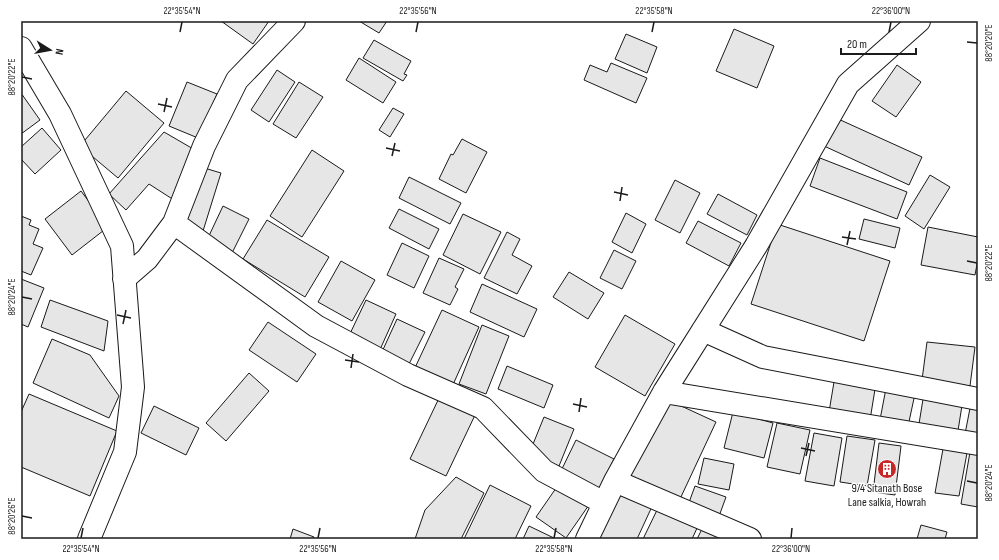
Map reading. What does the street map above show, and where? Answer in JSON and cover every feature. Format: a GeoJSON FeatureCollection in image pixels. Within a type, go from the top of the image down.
{"type":"FeatureCollection","features":[{"type":"Feature","properties":{"kind":"street"},"geometry":{"type":"LineString","coordinates":[[124,279],[147,259],[174,223],[204,146],[237,80],[294,21]]}},
{"type":"Feature","properties":{"kind":"street"},"geometry":{"type":"LineString","coordinates":[[587,539],[615,481],[664,392],[756,246],[848,84],[919,21]]}},
{"type":"Feature","properties":{"kind":"street"},"geometry":{"type":"LineString","coordinates":[[21,48],[60,114],[122,246],[133,387],[125,452],[89,539]]}},
{"type":"Feature","properties":{"kind":"street"},"geometry":{"type":"LineString","coordinates":[[174,223],[316,326],[408,375],[483,408],[544,472],[604,502]]}},
{"type":"Feature","properties":{"kind":"street"},"geometry":{"type":"LineString","coordinates":[[703,330],[763,357],[978,399]]}},
{"type":"Feature","properties":{"kind":"street"},"geometry":{"type":"LineString","coordinates":[[664,392],[978,444]]}},
{"type":"Feature","properties":{"kind":"street"},"geometry":{"type":"LineString","coordinates":[[615,481],[750,539]]}},
{"type":"Feature","properties":{"kind":"building"},"geometry":{"type":"Polygon","coordinates":[[[221,21],[269,21],[253,44],[221,21]]]}},
{"type":"Feature","properties":{"kind":"building"},"geometry":{"type":"Polygon","coordinates":[[[359,21],[387,21],[379,33],[359,21]]]}},
{"type":"Feature","properties":{"kind":"building"},"geometry":{"type":"Polygon","coordinates":[[[734,29],[774,46],[757,88],[716,71],[734,29]]]}},
{"type":"Feature","properties":{"kind":"building"},"geometry":{"type":"Polygon","coordinates":[[[626,34],[657,47],[647,73],[615,59],[626,34]]]}},
{"type":"Feature","properties":{"kind":"building"},"geometry":{"type":"Polygon","coordinates":[[[374,40],[411,61],[404,74],[407,75],[403,81],[363,58],[374,40]]]}},
{"type":"Feature","properties":{"kind":"building"},"geometry":{"type":"Polygon","coordinates":[[[359,58],[396,82],[383,103],[346,80],[359,58]]]}},
{"type":"Feature","properties":{"kind":"building"},"geometry":{"type":"Polygon","coordinates":[[[611,63],[647,78],[636,103],[584,80],[590,65],[607,72],[611,63]]]}},
{"type":"Feature","properties":{"kind":"building"},"geometry":{"type":"Polygon","coordinates":[[[897,65],[921,82],[896,117],[872,101],[897,65]]]}},
{"type":"Feature","properties":{"kind":"building"},"geometry":{"type":"Polygon","coordinates":[[[277,70],[295,82],[269,122],[251,110],[277,70]]]}},
{"type":"Feature","properties":{"kind":"building"},"geometry":{"type":"Polygon","coordinates":[[[187,82],[217,94],[198,138],[169,126],[187,82]]]}},
{"type":"Feature","properties":{"kind":"building"},"geometry":{"type":"Polygon","coordinates":[[[299,82],[323,97],[296,138],[273,124],[299,82]]]}},
{"type":"Feature","properties":{"kind":"building"},"geometry":{"type":"Polygon","coordinates":[[[126,91],[164,123],[118,178],[80,146],[126,91]]]}},
{"type":"Feature","properties":{"kind":"building"},"geometry":{"type":"Polygon","coordinates":[[[21,93],[40,120],[21,134],[21,93]]]}},
{"type":"Feature","properties":{"kind":"building"},"geometry":{"type":"Polygon","coordinates":[[[393,108],[404,114],[390,137],[379,130],[393,108]]]}},
{"type":"Feature","properties":{"kind":"building"},"geometry":{"type":"Polygon","coordinates":[[[836,118],[922,157],[909,185],[824,146],[836,118]]]}},
{"type":"Feature","properties":{"kind":"building"},"geometry":{"type":"Polygon","coordinates":[[[42,128],[61,150],[35,174],[21,159],[21,147],[42,128]]]}},
{"type":"Feature","properties":{"kind":"building"},"geometry":{"type":"Polygon","coordinates":[[[164,132],[195,150],[177,202],[149,184],[126,210],[109,194],[164,132]]]}},
{"type":"Feature","properties":{"kind":"building"},"geometry":{"type":"Polygon","coordinates":[[[462,139],[487,152],[466,193],[439,179],[451,154],[453,155],[462,139]]]}},
{"type":"Feature","properties":{"kind":"building"},"geometry":{"type":"Polygon","coordinates":[[[312,150],[344,171],[302,237],[270,216],[312,150]]]}},
{"type":"Feature","properties":{"kind":"building"},"geometry":{"type":"Polygon","coordinates":[[[820,158],[907,192],[897,219],[810,186],[820,158]]]}},
{"type":"Feature","properties":{"kind":"building"},"geometry":{"type":"Polygon","coordinates":[[[201,167],[221,173],[203,231],[183,225],[201,167]]]}},
{"type":"Feature","properties":{"kind":"building"},"geometry":{"type":"Polygon","coordinates":[[[930,175],[950,187],[924,229],[905,216],[930,175]]]}},
{"type":"Feature","properties":{"kind":"building"},"geometry":{"type":"Polygon","coordinates":[[[409,177],[461,203],[450,224],[399,198],[409,177]]]}},
{"type":"Feature","properties":{"kind":"building"},"geometry":{"type":"Polygon","coordinates":[[[675,180],[700,193],[680,233],[655,220],[675,180]]]}},
{"type":"Feature","properties":{"kind":"building"},"geometry":{"type":"Polygon","coordinates":[[[81,191],[108,227],[72,255],[45,219],[81,191]]]}},
{"type":"Feature","properties":{"kind":"building"},"geometry":{"type":"Polygon","coordinates":[[[718,194],[757,215],[747,235],[707,214],[718,194]]]}},
{"type":"Feature","properties":{"kind":"building"},"geometry":{"type":"Polygon","coordinates":[[[223,206],[249,219],[232,253],[207,240],[223,206]]]}},
{"type":"Feature","properties":{"kind":"building"},"geometry":{"type":"Polygon","coordinates":[[[399,209],[439,229],[429,249],[389,228],[399,209]]]}},
{"type":"Feature","properties":{"kind":"building"},"geometry":{"type":"Polygon","coordinates":[[[626,213],[646,224],[632,253],[612,242],[626,213]]]}},
{"type":"Feature","properties":{"kind":"building"},"geometry":{"type":"Polygon","coordinates":[[[463,214],[501,232],[480,274],[443,255],[463,214]]]}},
{"type":"Feature","properties":{"kind":"building"},"geometry":{"type":"Polygon","coordinates":[[[21,216],[31,220],[29,225],[39,229],[33,244],[43,248],[31,275],[21,271],[21,216]]]}},
{"type":"Feature","properties":{"kind":"building"},"geometry":{"type":"Polygon","coordinates":[[[864,219],[900,228],[895,248],[859,239],[864,219]]]}},
{"type":"Feature","properties":{"kind":"building"},"geometry":{"type":"Polygon","coordinates":[[[267,220],[329,257],[305,297],[243,259],[267,220]]]}},
{"type":"Feature","properties":{"kind":"building"},"geometry":{"type":"Polygon","coordinates":[[[698,221],[741,243],[729,266],[686,243],[698,221]]]}},
{"type":"Feature","properties":{"kind":"building"},"geometry":{"type":"Polygon","coordinates":[[[777,224],[890,261],[864,341],[751,304],[777,224]]]}},
{"type":"Feature","properties":{"kind":"building"},"geometry":{"type":"Polygon","coordinates":[[[928,227],[978,237],[978,259],[975,275],[921,265],[928,227]]]}},
{"type":"Feature","properties":{"kind":"building"},"geometry":{"type":"Polygon","coordinates":[[[507,232],[520,239],[512,255],[532,266],[517,294],[484,278],[507,232]]]}},
{"type":"Feature","properties":{"kind":"building"},"geometry":{"type":"Polygon","coordinates":[[[402,243],[429,256],[414,288],[387,275],[402,243]]]}},
{"type":"Feature","properties":{"kind":"building"},"geometry":{"type":"Polygon","coordinates":[[[614,250],[636,261],[622,289],[600,278],[614,250]]]}},
{"type":"Feature","properties":{"kind":"building"},"geometry":{"type":"Polygon","coordinates":[[[439,258],[464,269],[455,287],[458,289],[450,305],[423,293],[439,258]]]}},
{"type":"Feature","properties":{"kind":"building"},"geometry":{"type":"Polygon","coordinates":[[[341,261],[375,280],[352,321],[318,302],[341,261]]]}},
{"type":"Feature","properties":{"kind":"building"},"geometry":{"type":"Polygon","coordinates":[[[569,272],[604,293],[588,319],[553,297],[569,272]]]}},
{"type":"Feature","properties":{"kind":"building"},"geometry":{"type":"Polygon","coordinates":[[[21,279],[44,288],[28,327],[21,324],[21,279]]]}},
{"type":"Feature","properties":{"kind":"building"},"geometry":{"type":"Polygon","coordinates":[[[482,284],[537,309],[524,337],[470,312],[482,284]]]}},
{"type":"Feature","properties":{"kind":"building"},"geometry":{"type":"Polygon","coordinates":[[[50,300],[108,321],[104,351],[41,327],[50,300]]]}},
{"type":"Feature","properties":{"kind":"building"},"geometry":{"type":"Polygon","coordinates":[[[366,300],[396,314],[378,354],[347,340],[366,300]]]}},
{"type":"Feature","properties":{"kind":"building"},"geometry":{"type":"Polygon","coordinates":[[[442,310],[479,327],[451,389],[413,372],[442,310]]]}},
{"type":"Feature","properties":{"kind":"building"},"geometry":{"type":"Polygon","coordinates":[[[625,315],[675,344],[645,396],[595,367],[625,315]]]}},
{"type":"Feature","properties":{"kind":"building"},"geometry":{"type":"Polygon","coordinates":[[[397,319],[425,332],[408,366],[381,354],[397,319]]]}},
{"type":"Feature","properties":{"kind":"building"},"geometry":{"type":"Polygon","coordinates":[[[268,322],[316,354],[297,382],[249,350],[268,322]]]}},
{"type":"Feature","properties":{"kind":"building"},"geometry":{"type":"Polygon","coordinates":[[[482,325],[509,336],[486,394],[459,384],[482,325]]]}},
{"type":"Feature","properties":{"kind":"building"},"geometry":{"type":"Polygon","coordinates":[[[52,339],[90,355],[119,396],[109,418],[33,383],[52,339]]]}},
{"type":"Feature","properties":{"kind":"building"},"geometry":{"type":"Polygon","coordinates":[[[927,342],[975,347],[970,386],[922,380],[927,342]]]}},
{"type":"Feature","properties":{"kind":"building"},"geometry":{"type":"Polygon","coordinates":[[[507,366],[553,385],[544,408],[498,389],[507,366]]]}},
{"type":"Feature","properties":{"kind":"building"},"geometry":{"type":"Polygon","coordinates":[[[249,373],[269,391],[226,441],[206,423],[249,373]]]}},
{"type":"Feature","properties":{"kind":"building"},"geometry":{"type":"Polygon","coordinates":[[[835,376],[876,383],[870,420],[829,412],[835,376]]]}},
{"type":"Feature","properties":{"kind":"building"},"geometry":{"type":"Polygon","coordinates":[[[887,383],[916,389],[907,431],[879,425],[887,383]]]}},
{"type":"Feature","properties":{"kind":"building"},"geometry":{"type":"Polygon","coordinates":[[[924,393],[963,399],[957,437],[918,430],[924,393]]]}},
{"type":"Feature","properties":{"kind":"building"},"geometry":{"type":"Polygon","coordinates":[[[29,394],[117,431],[90,496],[21,467],[21,412],[29,394]]]}},
{"type":"Feature","properties":{"kind":"building"},"geometry":{"type":"Polygon","coordinates":[[[440,396],[476,413],[446,476],[410,459],[440,396]]]}},
{"type":"Feature","properties":{"kind":"building"},"geometry":{"type":"Polygon","coordinates":[[[666,399],[716,422],[680,499],[630,476],[666,399]]]}},
{"type":"Feature","properties":{"kind":"building"},"geometry":{"type":"Polygon","coordinates":[[[971,403],[978,405],[978,437],[965,434],[971,403]]]}},
{"type":"Feature","properties":{"kind":"building"},"geometry":{"type":"Polygon","coordinates":[[[154,406],[199,428],[186,455],[141,433],[154,406]]]}},
{"type":"Feature","properties":{"kind":"building"},"geometry":{"type":"Polygon","coordinates":[[[733,412],[773,423],[764,458],[724,448],[733,412]]]}},
{"type":"Feature","properties":{"kind":"building"},"geometry":{"type":"Polygon","coordinates":[[[544,417],[574,429],[559,466],[529,454],[544,417]]]}},
{"type":"Feature","properties":{"kind":"building"},"geometry":{"type":"Polygon","coordinates":[[[777,423],[810,430],[800,474],[767,467],[777,423]]]}},
{"type":"Feature","properties":{"kind":"building"},"geometry":{"type":"Polygon","coordinates":[[[814,433],[842,438],[834,486],[805,481],[814,433]]]}},
{"type":"Feature","properties":{"kind":"building"},"geometry":{"type":"Polygon","coordinates":[[[847,436],[875,440],[867,486],[840,482],[847,436]]]}},
{"type":"Feature","properties":{"kind":"building"},"geometry":{"type":"Polygon","coordinates":[[[576,440],[614,459],[597,494],[559,475],[576,440]]]}},
{"type":"Feature","properties":{"kind":"building","name":"9/4 Sitanath Bose Lane salkia, Howrah"},"geometry":{"type":"Polygon","coordinates":[[[879,443],[901,446],[895,495],[873,492],[879,443]]]}},
{"type":"Feature","properties":{"kind":"building"},"geometry":{"type":"Polygon","coordinates":[[[943,449],[967,453],[959,496],[935,493],[943,449]]]}},
{"type":"Feature","properties":{"kind":"building"},"geometry":{"type":"Polygon","coordinates":[[[970,452],[978,454],[978,507],[961,504],[970,452]]]}},
{"type":"Feature","properties":{"kind":"building"},"geometry":{"type":"Polygon","coordinates":[[[704,458],[734,464],[729,490],[698,484],[704,458]]]}},
{"type":"Feature","properties":{"kind":"building"},"geometry":{"type":"Polygon","coordinates":[[[456,477],[484,493],[461,539],[415,539],[425,510],[456,477]]]}},
{"type":"Feature","properties":{"kind":"building"},"geometry":{"type":"Polygon","coordinates":[[[561,481],[591,502],[566,538],[536,517],[561,481]]]}},
{"type":"Feature","properties":{"kind":"building"},"geometry":{"type":"Polygon","coordinates":[[[490,485],[531,506],[515,539],[464,539],[490,485]]]}},
{"type":"Feature","properties":{"kind":"building"},"geometry":{"type":"Polygon","coordinates":[[[621,485],[655,500],[637,539],[596,539],[621,485]]]}},
{"type":"Feature","properties":{"kind":"building"},"geometry":{"type":"Polygon","coordinates":[[[695,486],[726,497],[718,519],[687,508],[695,486]]]}},
{"type":"Feature","properties":{"kind":"building"},"geometry":{"type":"Polygon","coordinates":[[[659,506],[698,526],[692,539],[643,539],[659,506]]]}},
{"type":"Feature","properties":{"kind":"building"},"geometry":{"type":"Polygon","coordinates":[[[704,525],[724,534],[721,539],[697,539],[704,525]]]}},
{"type":"Feature","properties":{"kind":"building"},"geometry":{"type":"Polygon","coordinates":[[[921,525],[947,532],[945,539],[917,539],[921,525]]]}},
{"type":"Feature","properties":{"kind":"building"},"geometry":{"type":"Polygon","coordinates":[[[529,526],[556,539],[523,539],[529,526]]]}},
{"type":"Feature","properties":{"kind":"building"},"geometry":{"type":"Polygon","coordinates":[[[293,529],[314,537],[313,539],[290,539],[293,529]]]}},
{"type":"Feature","properties":{"kind":"place","name":"9/4 Sitanath Bose Lane salkia, Howrah"},"geometry":{"type":"Point","coordinates":[887,469]}}]}
